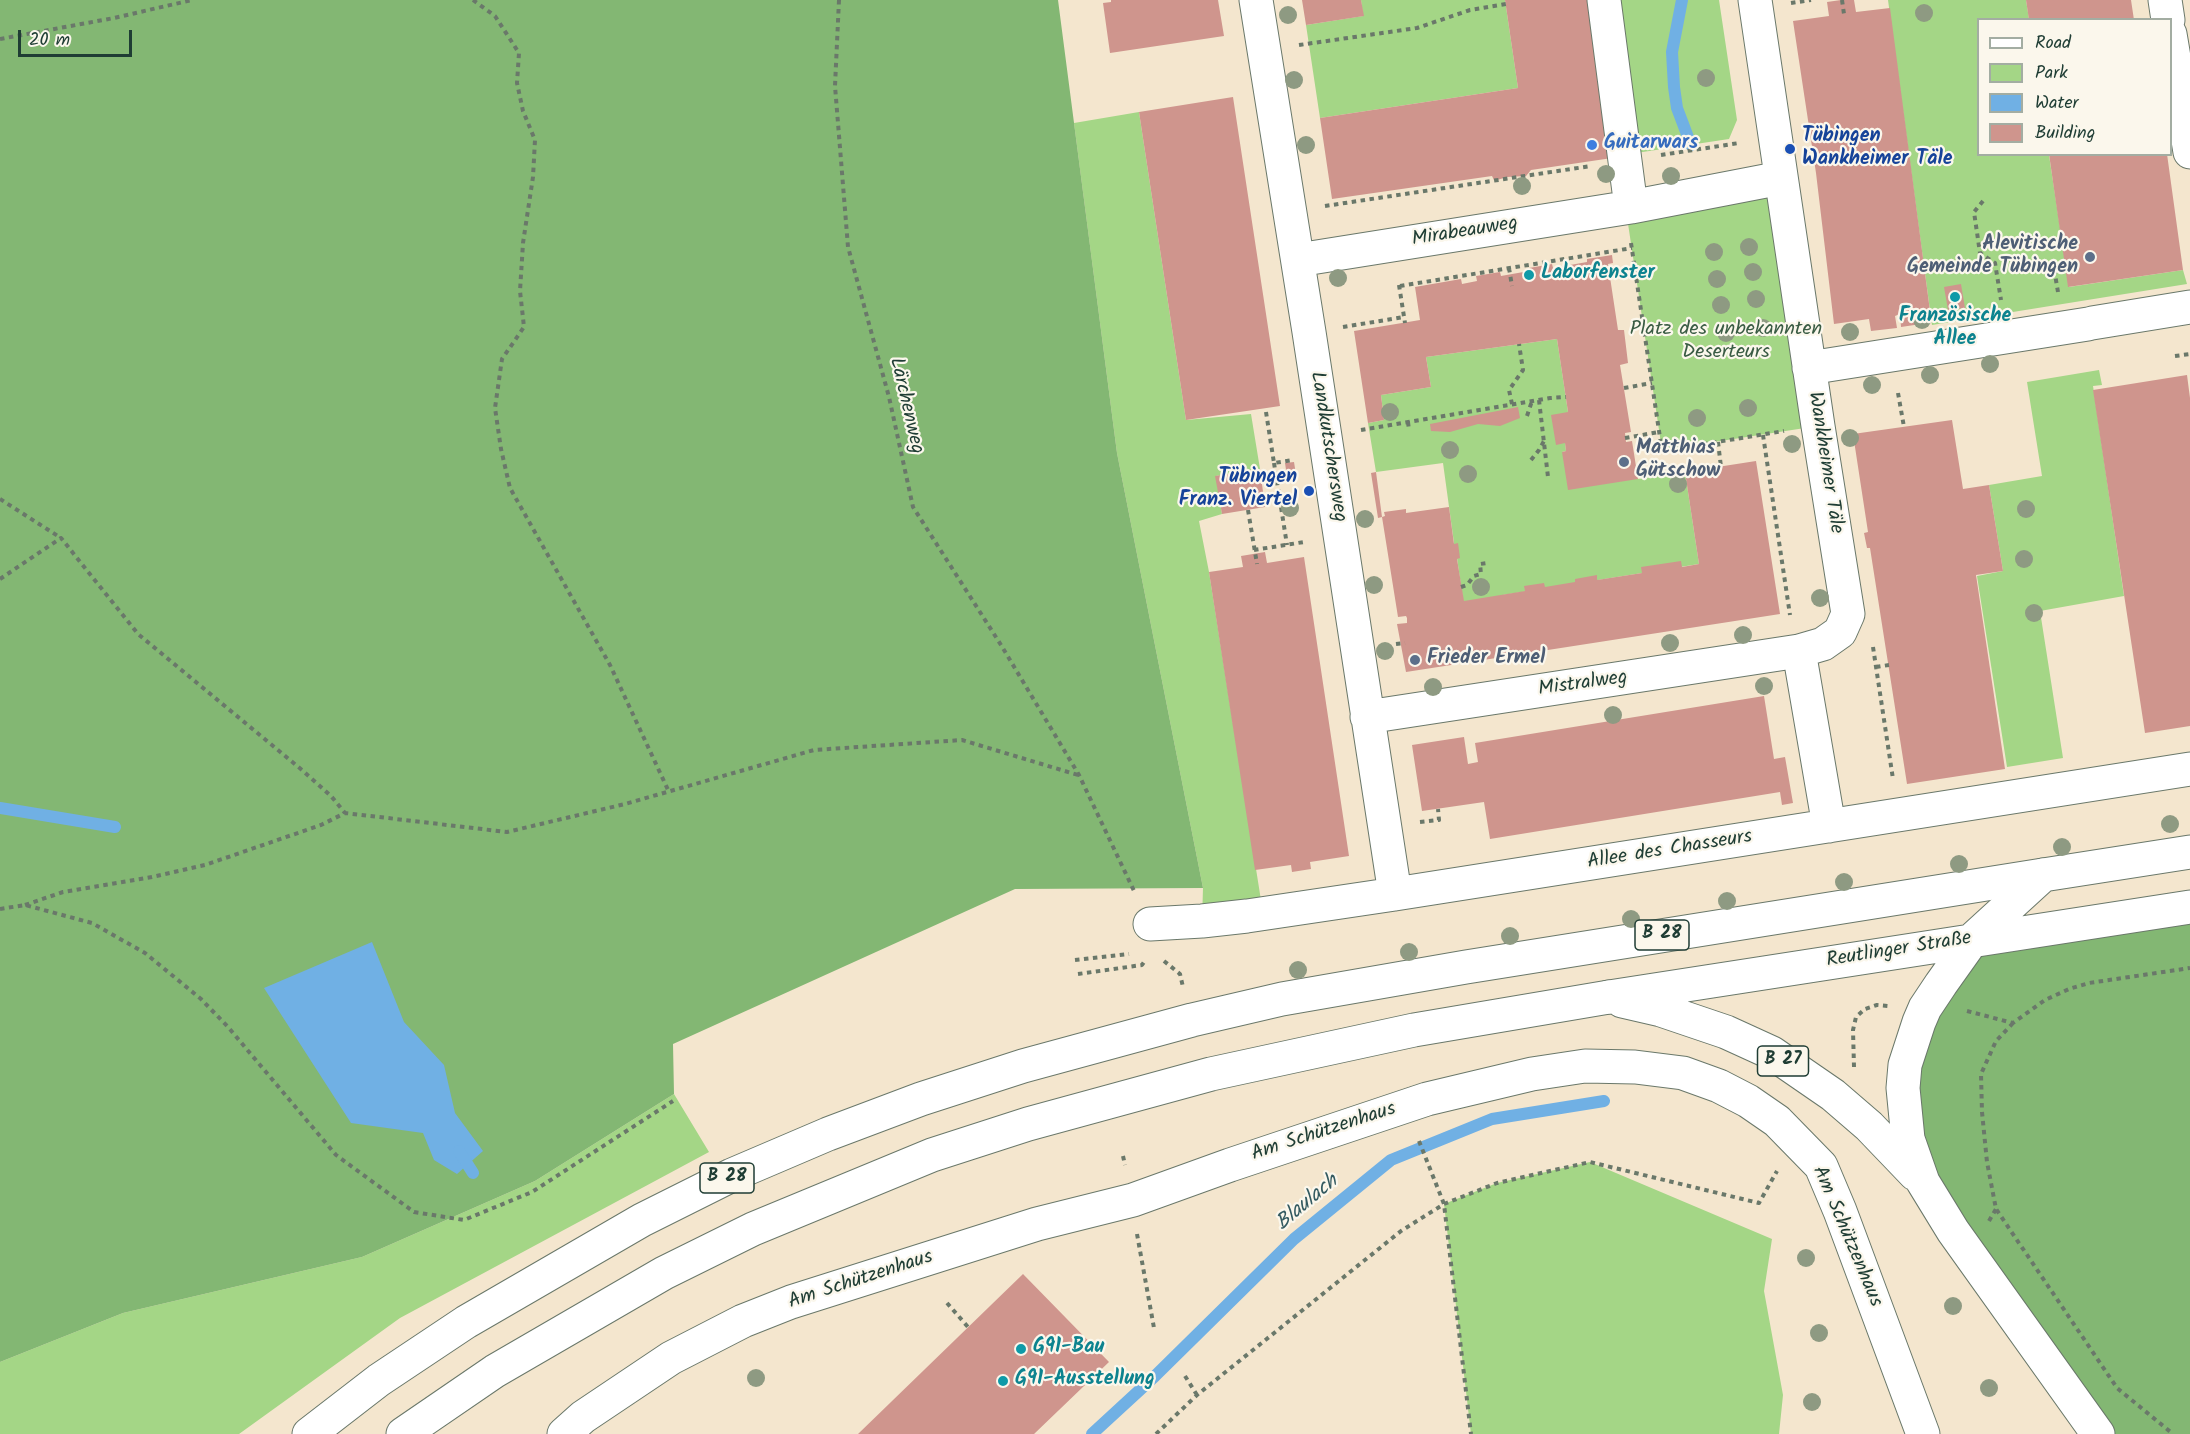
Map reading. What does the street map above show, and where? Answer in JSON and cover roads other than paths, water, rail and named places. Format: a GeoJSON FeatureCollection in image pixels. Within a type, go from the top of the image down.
{"type":"FeatureCollection","features":[{"type":"Feature","properties":{"kind":"main road","name":"Landkutschersweg"},"geometry":{"type":"LineString","coordinates":[[1256,0],[1395,894]]}},
{"type":"Feature","properties":{"kind":"main road"},"geometry":{"type":"LineString","coordinates":[[1604,0],[1631,207]]}},
{"type":"Feature","properties":{"kind":"main road","name":"Wankheimer Täle"},"geometry":{"type":"LineString","coordinates":[[1755,0],[1809,369],[1848,614],[1840,632],[1823,644],[1799,651]]}},
{"type":"Feature","properties":{"kind":"main road"},"geometry":{"type":"LineString","coordinates":[[2165,0],[2168,18]]}},
{"type":"Feature","properties":{"kind":"main road"},"geometry":{"type":"LineString","coordinates":[[2172,46],[2190,152]]}},
{"type":"Feature","properties":{"kind":"main road","name":"Mirabeauweg"},"geometry":{"type":"LineString","coordinates":[[1298,260],[1631,207],[1781,178]]}},
{"type":"Feature","properties":{"kind":"main road"},"geometry":{"type":"LineString","coordinates":[[1809,369],[2190,307]]}},
{"type":"Feature","properties":{"kind":"main road"},"geometry":{"type":"LineString","coordinates":[[1799,651],[1829,826]]}},
{"type":"Feature","properties":{"kind":"main road","name":"Mistralweg"},"geometry":{"type":"LineString","coordinates":[[1367,717],[1799,651]]}},
{"type":"Feature","properties":{"kind":"main road","name":"Allee des Chasseurs"},"geometry":{"type":"LineString","coordinates":[[1150,924],[1247,916],[1395,894],[2190,769]]}},
{"type":"Feature","properties":{"kind":"main road","name":"B 28"},"geometry":{"type":"LineString","coordinates":[[309,1434],[379,1380],[466,1322],[642,1220],[764,1161],[838,1130],[1023,1066],[1192,1020],[1282,999],[1477,965],[2190,852]]}},
{"type":"Feature","properties":{"kind":"main road"},"geometry":{"type":"LineString","coordinates":[[1974,939],[2043,875]]}},
{"type":"Feature","properties":{"kind":"main road","name":"Reutlinger Straße"},"geometry":{"type":"LineString","coordinates":[[403,1434],[495,1371],[664,1273],[753,1229],[932,1155],[1028,1124],[1211,1074],[1414,1030],[1974,939],[2190,907]]}},
{"type":"Feature","properties":{"kind":"main road","name":"B 27"},"geometry":{"type":"LineString","coordinates":[[1974,939],[1925,1008],[1905,1065],[1904,1088],[1908,1140],[1923,1182],[1953,1231],[2098,1434]]}},
{"type":"Feature","properties":{"kind":"main road","name":"B 27"},"geometry":{"type":"LineString","coordinates":[[1609,997],[1661,1010],[1726,1032],[1772,1053],[1833,1095],[1869,1126],[1923,1182]]}},
{"type":"Feature","properties":{"kind":"main road","name":"Am Schützenhaus"},"geometry":{"type":"LineString","coordinates":[[564,1434],[583,1417],[671,1358],[726,1329],[772,1310],[1037,1224],[1133,1200],[1427,1099],[1532,1074],[1586,1066],[1635,1067],[1683,1073],[1719,1086],[1748,1101],[1777,1121],[1821,1166],[1923,1434]]}},
{"type":"Feature","properties":{"kind":"water"},"geometry":{"type":"Polygon","coordinates":[[[372,942],[404,1022],[444,1065],[455,1113],[483,1151],[457,1174],[434,1160],[423,1133],[351,1123],[264,988],[372,942]]]}},
{"type":"Feature","properties":{"kind":"waterway"},"geometry":{"type":"LineString","coordinates":[[1682,0],[1672,52],[1674,87],[1677,108],[1691,145]]}},
{"type":"Feature","properties":{"kind":"waterway"},"geometry":{"type":"LineString","coordinates":[[0,808],[115,827]]}},
{"type":"Feature","properties":{"kind":"waterway","name":"Blaulach"},"geometry":{"type":"LineString","coordinates":[[1092,1434],[1155,1376],[1294,1239],[1391,1160],[1492,1119],[1604,1101]]}},
{"type":"Feature","properties":{"kind":"waterway"},"geometry":{"type":"LineString","coordinates":[[459,1151],[473,1173]]}},
{"type":"Feature","properties":{"kind":"place","name":"Guitarwars"},"geometry":{"type":"Point","coordinates":[1592,145]}},
{"type":"Feature","properties":{"kind":"place","name":"Tübingen Wankheimer Täle"},"geometry":{"type":"Point","coordinates":[1790,149]}},
{"type":"Feature","properties":{"kind":"place","name":"Alevitische Gemeinde Tübingen"},"geometry":{"type":"Point","coordinates":[2090,257]}},
{"type":"Feature","properties":{"kind":"place","name":"Laborfenster"},"geometry":{"type":"Point","coordinates":[1529,275]}},
{"type":"Feature","properties":{"kind":"place","name":"Französische Allee"},"geometry":{"type":"Point","coordinates":[1955,297]}},
{"type":"Feature","properties":{"kind":"place","name":"Matthias Gütschow"},"geometry":{"type":"Point","coordinates":[1624,462]}},
{"type":"Feature","properties":{"kind":"place","name":"Tübingen Franz. Viertel"},"geometry":{"type":"Point","coordinates":[1309,491]}},
{"type":"Feature","properties":{"kind":"place","name":"Frieder Ermel"},"geometry":{"type":"Point","coordinates":[1415,660]}},
{"type":"Feature","properties":{"kind":"place","name":"G91-Bau"},"geometry":{"type":"Point","coordinates":[1021,1349]}},
{"type":"Feature","properties":{"kind":"place","name":"G91-Ausstellung"},"geometry":{"type":"Point","coordinates":[1003,1381]}},
{"type":"Feature","properties":{"kind":"park label","name":"Platz des unbekannten Deserteurs"},"geometry":{"type":"Point","coordinates":[1726,342]}}]}
